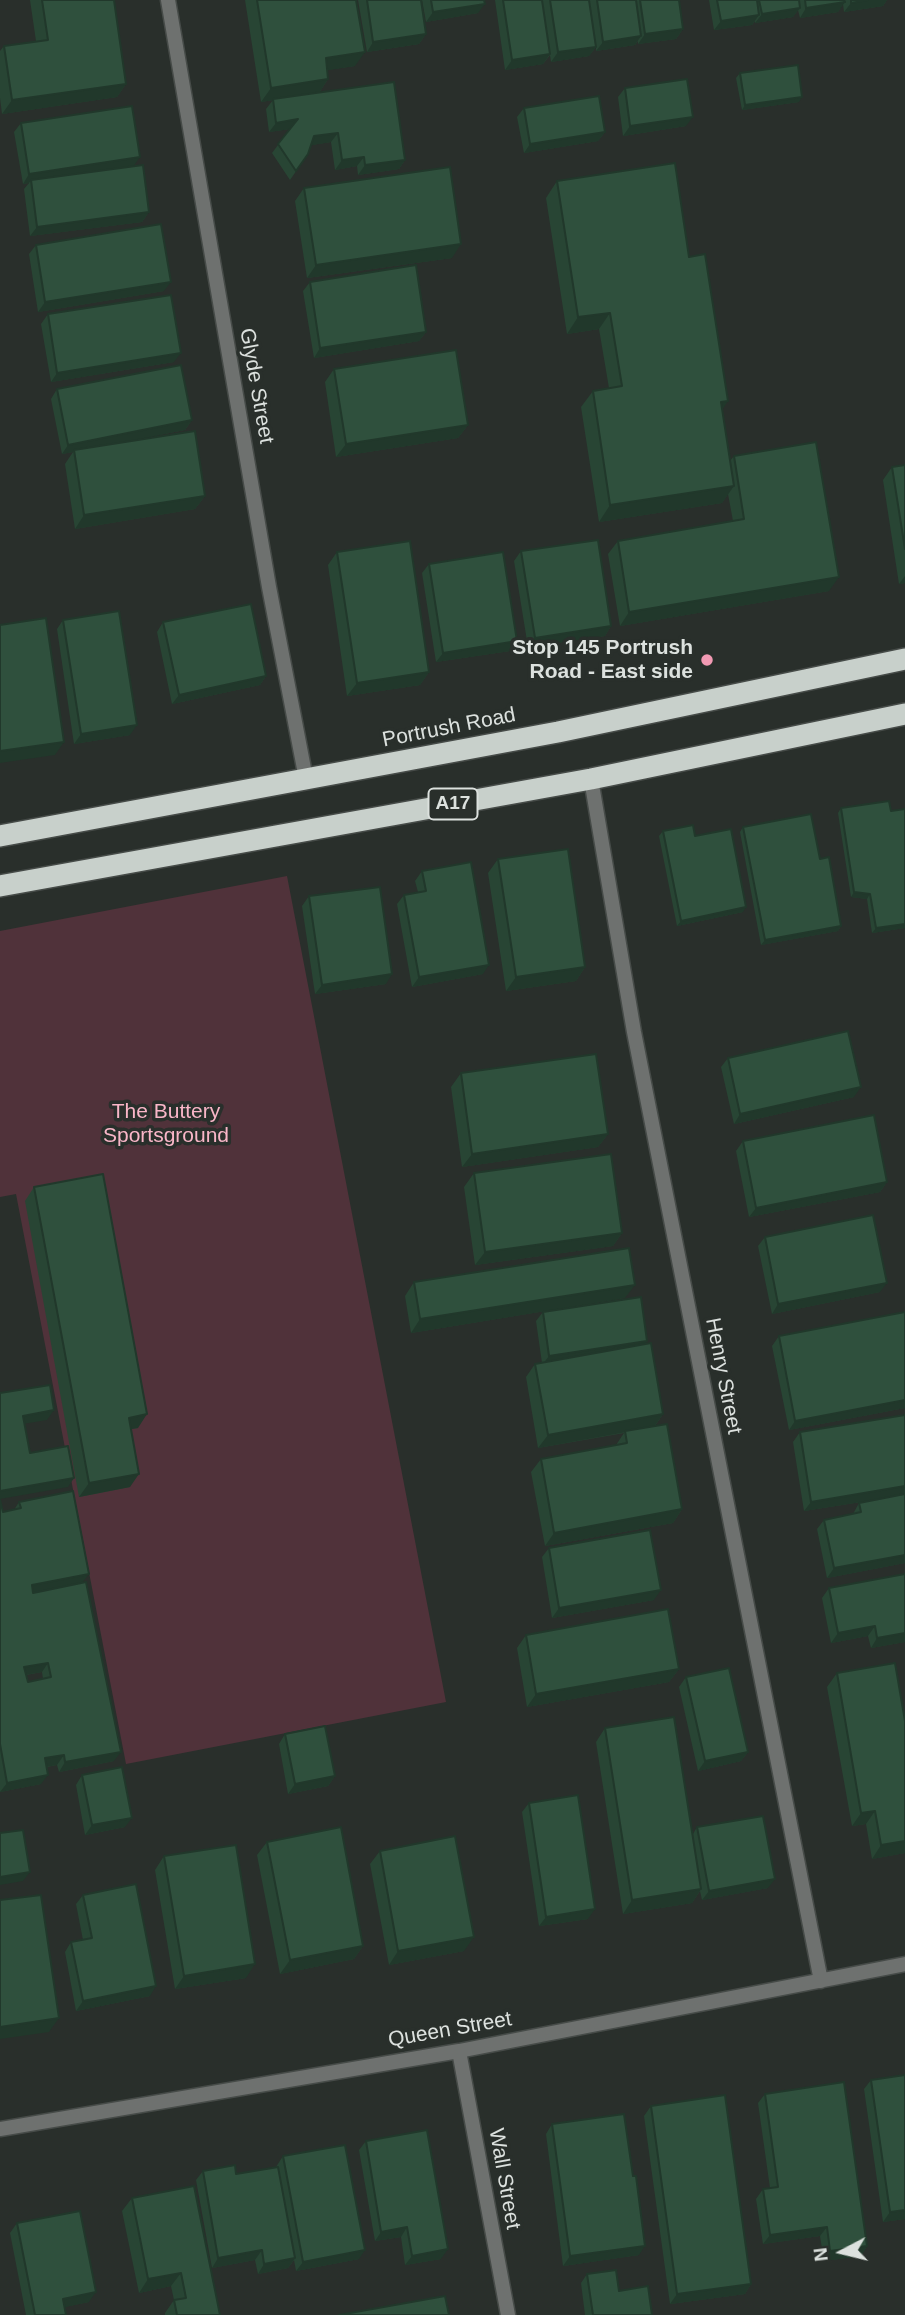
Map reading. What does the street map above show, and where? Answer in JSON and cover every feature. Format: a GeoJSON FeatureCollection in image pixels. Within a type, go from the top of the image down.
{"type":"FeatureCollection","features":[{"type":"Feature","properties":{"kind":"highway","name":"Portrush Road"},"geometry":{"type":"LineString","coordinates":[[0,836],[558,732],[905,659]]}},
{"type":"Feature","properties":{"kind":"highway","name":"A17"},"geometry":{"type":"LineString","coordinates":[[0,886],[591,779],[905,714]]}},
{"type":"Feature","properties":{"kind":"street","name":"Glyde Street"},"geometry":{"type":"LineString","coordinates":[[168,0],[267,573],[306,779]]}},
{"type":"Feature","properties":{"kind":"street","name":"Henry Street"},"geometry":{"type":"LineString","coordinates":[[591,779],[636,1045],[821,1981]]}},
{"type":"Feature","properties":{"kind":"street","name":"Queen Street"},"geometry":{"type":"LineString","coordinates":[[0,2129],[459,2051],[905,1964]]}},
{"type":"Feature","properties":{"kind":"street","name":"Wall Street"},"geometry":{"type":"LineString","coordinates":[[459,2051],[508,2315]]}},
{"type":"Feature","properties":{"kind":"green space","name":"The Buttery Sportsground"},"geometry":{"type":"Polygon","coordinates":[[[287,876],[446,1702],[126,1764],[16,1194],[0,1197],[0,931],[287,876]]]}},
{"type":"Feature","properties":{"kind":"building"},"geometry":{"type":"Polygon","coordinates":[[[42,0],[114,0],[126,84],[12,100],[4,46],[48,40],[42,0]]]}},
{"type":"Feature","properties":{"kind":"building"},"geometry":{"type":"Polygon","coordinates":[[[257,0],[356,0],[365,52],[326,58],[328,79],[271,88],[257,0]]]}},
{"type":"Feature","properties":{"kind":"building"},"geometry":{"type":"Polygon","coordinates":[[[367,0],[421,0],[426,34],[373,42],[367,0]]]}},
{"type":"Feature","properties":{"kind":"building"},"geometry":{"type":"Polygon","coordinates":[[[431,0],[484,0],[485,4],[433,12],[431,0]]]}},
{"type":"Feature","properties":{"kind":"building"},"geometry":{"type":"Polygon","coordinates":[[[503,0],[542,0],[550,54],[512,60],[503,0]]]}},
{"type":"Feature","properties":{"kind":"building"},"geometry":{"type":"Polygon","coordinates":[[[550,0],[589,0],[596,47],[558,52],[550,0]]]}},
{"type":"Feature","properties":{"kind":"building"},"geometry":{"type":"Polygon","coordinates":[[[597,0],[636,0],[641,36],[603,42],[597,0]]]}},
{"type":"Feature","properties":{"kind":"building"},"geometry":{"type":"Polygon","coordinates":[[[640,0],[679,0],[683,29],[645,34],[640,0]]]}},
{"type":"Feature","properties":{"kind":"building"},"geometry":{"type":"Polygon","coordinates":[[[717,0],[757,0],[759,15],[721,21],[717,0]]]}},
{"type":"Feature","properties":{"kind":"building"},"geometry":{"type":"Polygon","coordinates":[[[759,0],[799,0],[800,8],[762,14],[759,0]]]}},
{"type":"Feature","properties":{"kind":"building"},"geometry":{"type":"Polygon","coordinates":[[[805,0],[844,0],[845,2],[806,8],[805,0]]]}},
{"type":"Feature","properties":{"kind":"building"},"geometry":{"type":"Polygon","coordinates":[[[798,65],[802,97],[745,105],[740,73],[798,65]]]}},
{"type":"Feature","properties":{"kind":"building"},"geometry":{"type":"Polygon","coordinates":[[[687,79],[693,117],[630,126],[625,88],[687,79]]]}},
{"type":"Feature","properties":{"kind":"building"},"geometry":{"type":"Polygon","coordinates":[[[394,82],[405,160],[365,165],[364,157],[342,160],[338,133],[314,136],[308,154],[296,171],[278,144],[298,119],[276,123],[273,99],[394,82]]]}},
{"type":"Feature","properties":{"kind":"building"},"geometry":{"type":"Polygon","coordinates":[[[599,96],[605,132],[530,144],[524,108],[599,96]]]}},
{"type":"Feature","properties":{"kind":"building"},"geometry":{"type":"Polygon","coordinates":[[[132,106],[140,157],[29,174],[21,123],[132,106]]]}},
{"type":"Feature","properties":{"kind":"building"},"geometry":{"type":"Polygon","coordinates":[[[675,163],[689,257],[705,254],[728,401],[721,402],[734,486],[610,505],[593,391],[622,386],[610,313],[578,317],[557,181],[675,163]]]}},
{"type":"Feature","properties":{"kind":"building"},"geometry":{"type":"Polygon","coordinates":[[[143,165],[149,212],[37,227],[31,180],[143,165]]]}},
{"type":"Feature","properties":{"kind":"building"},"geometry":{"type":"Polygon","coordinates":[[[450,167],[461,244],[316,265],[304,188],[450,167]]]}},
{"type":"Feature","properties":{"kind":"building"},"geometry":{"type":"Polygon","coordinates":[[[161,224],[171,282],[45,302],[36,245],[161,224]]]}},
{"type":"Feature","properties":{"kind":"building"},"geometry":{"type":"Polygon","coordinates":[[[416,265],[426,332],[320,348],[310,282],[416,265]]]}},
{"type":"Feature","properties":{"kind":"building"},"geometry":{"type":"Polygon","coordinates":[[[171,295],[181,353],[57,373],[48,314],[171,295]]]}},
{"type":"Feature","properties":{"kind":"building"},"geometry":{"type":"Polygon","coordinates":[[[456,350],[468,425],[346,444],[334,369],[456,350]]]}},
{"type":"Feature","properties":{"kind":"building"},"geometry":{"type":"Polygon","coordinates":[[[181,365],[192,420],[68,445],[57,389],[181,365]]]}},
{"type":"Feature","properties":{"kind":"building"},"geometry":{"type":"Polygon","coordinates":[[[195,431],[205,496],[84,515],[74,450],[195,431]]]}},
{"type":"Feature","properties":{"kind":"building"},"geometry":{"type":"Polygon","coordinates":[[[816,442],[839,577],[629,612],[618,541],[744,519],[734,456],[816,442]]]}},
{"type":"Feature","properties":{"kind":"building"},"geometry":{"type":"Polygon","coordinates":[[[905,465],[905,549],[892,467],[905,465]]]}},
{"type":"Feature","properties":{"kind":"building"},"geometry":{"type":"Polygon","coordinates":[[[598,540],[611,626],[535,638],[521,551],[598,540]]]}},
{"type":"Feature","properties":{"kind":"building"},"geometry":{"type":"Polygon","coordinates":[[[410,541],[429,672],[357,683],[337,552],[410,541]]]}},
{"type":"Feature","properties":{"kind":"building"},"geometry":{"type":"Polygon","coordinates":[[[503,552],[517,641],[443,653],[429,564],[503,552]]]}},
{"type":"Feature","properties":{"kind":"building"},"geometry":{"type":"Polygon","coordinates":[[[251,604],[266,676],[179,695],[163,622],[251,604]]]}},
{"type":"Feature","properties":{"kind":"building"},"geometry":{"type":"Polygon","coordinates":[[[119,611],[137,725],[81,734],[63,620],[119,611]]]}},
{"type":"Feature","properties":{"kind":"building"},"geometry":{"type":"Polygon","coordinates":[[[46,618],[64,742],[0,751],[0,625],[46,618]]]}},
{"type":"Feature","properties":{"kind":"building"},"geometry":{"type":"Polygon","coordinates":[[[889,801],[891,811],[905,809],[905,924],[876,928],[870,894],[854,892],[841,808],[889,801]]]}},
{"type":"Feature","properties":{"kind":"building"},"geometry":{"type":"Polygon","coordinates":[[[811,814],[820,859],[829,857],[841,926],[765,940],[743,827],[811,814]]]}},
{"type":"Feature","properties":{"kind":"building"},"geometry":{"type":"Polygon","coordinates":[[[693,825],[695,836],[731,829],[746,907],[681,921],[663,831],[693,825]]]}},
{"type":"Feature","properties":{"kind":"building"},"geometry":{"type":"Polygon","coordinates":[[[568,849],[585,967],[516,977],[498,859],[568,849]]]}},
{"type":"Feature","properties":{"kind":"building"},"geometry":{"type":"Polygon","coordinates":[[[471,862],[489,965],[419,977],[404,895],[426,891],[422,871],[471,862]]]}},
{"type":"Feature","properties":{"kind":"building"},"geometry":{"type":"Polygon","coordinates":[[[380,887],[392,974],[322,985],[309,896],[380,887]]]}},
{"type":"Feature","properties":{"kind":"building"},"geometry":{"type":"Polygon","coordinates":[[[848,1031],[861,1087],[740,1114],[728,1058],[848,1031]]]}},
{"type":"Feature","properties":{"kind":"building"},"geometry":{"type":"Polygon","coordinates":[[[596,1054],[608,1134],[472,1154],[461,1073],[596,1054]]]}},
{"type":"Feature","properties":{"kind":"building"},"geometry":{"type":"Polygon","coordinates":[[[874,1115],[887,1182],[756,1208],[743,1141],[874,1115]]]}},
{"type":"Feature","properties":{"kind":"building"},"geometry":{"type":"Polygon","coordinates":[[[611,1154],[622,1233],[485,1252],[474,1173],[611,1154]]]}},
{"type":"Feature","properties":{"kind":"building"},"geometry":{"type":"Polygon","coordinates":[[[103,1174],[147,1414],[129,1418],[139,1474],[89,1483],[34,1187],[103,1174]]]}},
{"type":"Feature","properties":{"kind":"building"},"geometry":{"type":"Polygon","coordinates":[[[873,1215],[887,1283],[778,1304],[765,1237],[873,1215]]]}},
{"type":"Feature","properties":{"kind":"building"},"geometry":{"type":"Polygon","coordinates":[[[629,1248],[635,1285],[420,1319],[414,1282],[629,1248]]]}},
{"type":"Feature","properties":{"kind":"building"},"geometry":{"type":"Polygon","coordinates":[[[641,1297],[647,1341],[549,1356],[543,1312],[641,1297]]]}},
{"type":"Feature","properties":{"kind":"building"},"geometry":{"type":"Polygon","coordinates":[[[905,1312],[905,1400],[795,1421],[779,1336],[905,1312]]]}},
{"type":"Feature","properties":{"kind":"building"},"geometry":{"type":"Polygon","coordinates":[[[651,1343],[663,1414],[548,1435],[535,1364],[651,1343]]]}},
{"type":"Feature","properties":{"kind":"building"},"geometry":{"type":"Polygon","coordinates":[[[50,1385],[54,1410],[23,1416],[30,1453],[68,1446],[74,1478],[0,1491],[0,1393],[50,1385]]]}},
{"type":"Feature","properties":{"kind":"building"},"geometry":{"type":"Polygon","coordinates":[[[905,1415],[905,1486],[811,1502],[800,1432],[905,1415]]]}},
{"type":"Feature","properties":{"kind":"building"},"geometry":{"type":"Polygon","coordinates":[[[667,1424],[682,1509],[554,1533],[541,1459],[627,1443],[625,1431],[667,1424]]]}},
{"type":"Feature","properties":{"kind":"building"},"geometry":{"type":"Polygon","coordinates":[[[73,1491],[89,1574],[32,1585],[33,1593],[86,1582],[121,1752],[65,1762],[64,1755],[45,1758],[48,1775],[7,1783],[0,1744],[0,1500],[3,1512],[21,1508],[19,1502],[73,1491]],[[48,1663],[24,1667],[28,1682],[51,1677],[48,1663]]]}},
{"type":"Feature","properties":{"kind":"building"},"geometry":{"type":"Polygon","coordinates":[[[905,1494],[905,1555],[834,1568],[824,1520],[861,1512],[859,1503],[905,1494]]]}},
{"type":"Feature","properties":{"kind":"building"},"geometry":{"type":"Polygon","coordinates":[[[650,1530],[661,1590],[559,1608],[549,1548],[650,1530]]]}},
{"type":"Feature","properties":{"kind":"building"},"geometry":{"type":"Polygon","coordinates":[[[905,1574],[905,1633],[877,1638],[875,1626],[838,1633],[829,1588],[905,1574]]]}},
{"type":"Feature","properties":{"kind":"building"},"geometry":{"type":"Polygon","coordinates":[[[668,1609],[679,1669],[536,1694],[526,1635],[668,1609]]]}},
{"type":"Feature","properties":{"kind":"building"},"geometry":{"type":"Polygon","coordinates":[[[895,1663],[905,1721],[905,1841],[881,1845],[875,1811],[861,1813],[837,1673],[895,1663]]]}},
{"type":"Feature","properties":{"kind":"building"},"geometry":{"type":"Polygon","coordinates":[[[729,1668],[748,1752],[705,1761],[686,1677],[729,1668]]]}},
{"type":"Feature","properties":{"kind":"building"},"geometry":{"type":"Polygon","coordinates":[[[674,1717],[701,1889],[632,1900],[605,1728],[674,1717]]]}},
{"type":"Feature","properties":{"kind":"building"},"geometry":{"type":"Polygon","coordinates":[[[325,1726],[335,1776],[295,1784],[285,1734],[325,1726]]]}},
{"type":"Feature","properties":{"kind":"building"},"geometry":{"type":"Polygon","coordinates":[[[122,1767],[132,1818],[92,1825],[82,1775],[122,1767]]]}},
{"type":"Feature","properties":{"kind":"building"},"geometry":{"type":"Polygon","coordinates":[[[578,1795],[595,1909],[546,1917],[529,1803],[578,1795]]]}},
{"type":"Feature","properties":{"kind":"building"},"geometry":{"type":"Polygon","coordinates":[[[763,1816],[775,1879],[709,1891],[697,1827],[763,1816]]]}},
{"type":"Feature","properties":{"kind":"building"},"geometry":{"type":"Polygon","coordinates":[[[341,1827],[363,1946],[290,1960],[267,1842],[341,1827]]]}},
{"type":"Feature","properties":{"kind":"building"},"geometry":{"type":"Polygon","coordinates":[[[23,1830],[30,1872],[0,1877],[0,1833],[23,1830]]]}},
{"type":"Feature","properties":{"kind":"building"},"geometry":{"type":"Polygon","coordinates":[[[455,1836],[474,1937],[398,1951],[380,1851],[455,1836]]]}},
{"type":"Feature","properties":{"kind":"building"},"geometry":{"type":"Polygon","coordinates":[[[236,1845],[255,1964],[184,1976],[164,1856],[236,1845]]]}},
{"type":"Feature","properties":{"kind":"building"},"geometry":{"type":"Polygon","coordinates":[[[136,1884],[156,1986],[83,2001],[71,1942],[92,1938],[83,1895],[136,1884]]]}},
{"type":"Feature","properties":{"kind":"building"},"geometry":{"type":"Polygon","coordinates":[[[41,1895],[59,2018],[0,2027],[0,1900],[41,1895]]]}},
{"type":"Feature","properties":{"kind":"building"},"geometry":{"type":"Polygon","coordinates":[[[905,2075],[905,2210],[890,2212],[871,2080],[905,2075]]]}},
{"type":"Feature","properties":{"kind":"building"},"geometry":{"type":"Polygon","coordinates":[[[844,2082],[867,2246],[830,2251],[827,2227],[770,2235],[763,2189],[778,2187],[765,2094],[844,2082]]]}},
{"type":"Feature","properties":{"kind":"building"},"geometry":{"type":"Polygon","coordinates":[[[725,2095],[751,2284],[677,2294],[651,2106],[725,2095]]]}},
{"type":"Feature","properties":{"kind":"building"},"geometry":{"type":"Polygon","coordinates":[[[624,2114],[633,2176],[636,2176],[645,2246],[570,2256],[552,2124],[624,2114]]]}},
{"type":"Feature","properties":{"kind":"building"},"geometry":{"type":"Polygon","coordinates":[[[427,2130],[448,2249],[412,2256],[407,2227],[381,2232],[366,2141],[427,2130]]]}},
{"type":"Feature","properties":{"kind":"building"},"geometry":{"type":"Polygon","coordinates":[[[345,2145],[365,2250],[303,2262],[283,2156],[345,2145]]]}},
{"type":"Feature","properties":{"kind":"building"},"geometry":{"type":"Polygon","coordinates":[[[235,2165],[236,2174],[278,2167],[295,2258],[264,2264],[262,2250],[218,2258],[203,2171],[235,2165]]]}},
{"type":"Feature","properties":{"kind":"building"},"geometry":{"type":"Polygon","coordinates":[[[194,2186],[220,2315],[177,2315],[174,2300],[186,2298],[181,2273],[148,2279],[132,2198],[194,2186]]]}},
{"type":"Feature","properties":{"kind":"building"},"geometry":{"type":"Polygon","coordinates":[[[80,2211],[96,2292],[63,2299],[66,2315],[35,2315],[17,2223],[80,2211]]]}},
{"type":"Feature","properties":{"kind":"building"},"geometry":{"type":"Polygon","coordinates":[[[616,2270],[619,2291],[648,2286],[652,2315],[593,2315],[587,2274],[616,2270]]]}},
{"type":"Feature","properties":{"kind":"building"},"geometry":{"type":"Polygon","coordinates":[[[445,2296],[449,2315],[339,2315],[445,2296]]]}},
{"type":"Feature","properties":{"kind":"place","name":"Stop 145 Portrush Road - East side"},"geometry":{"type":"Point","coordinates":[707,660]}}]}
